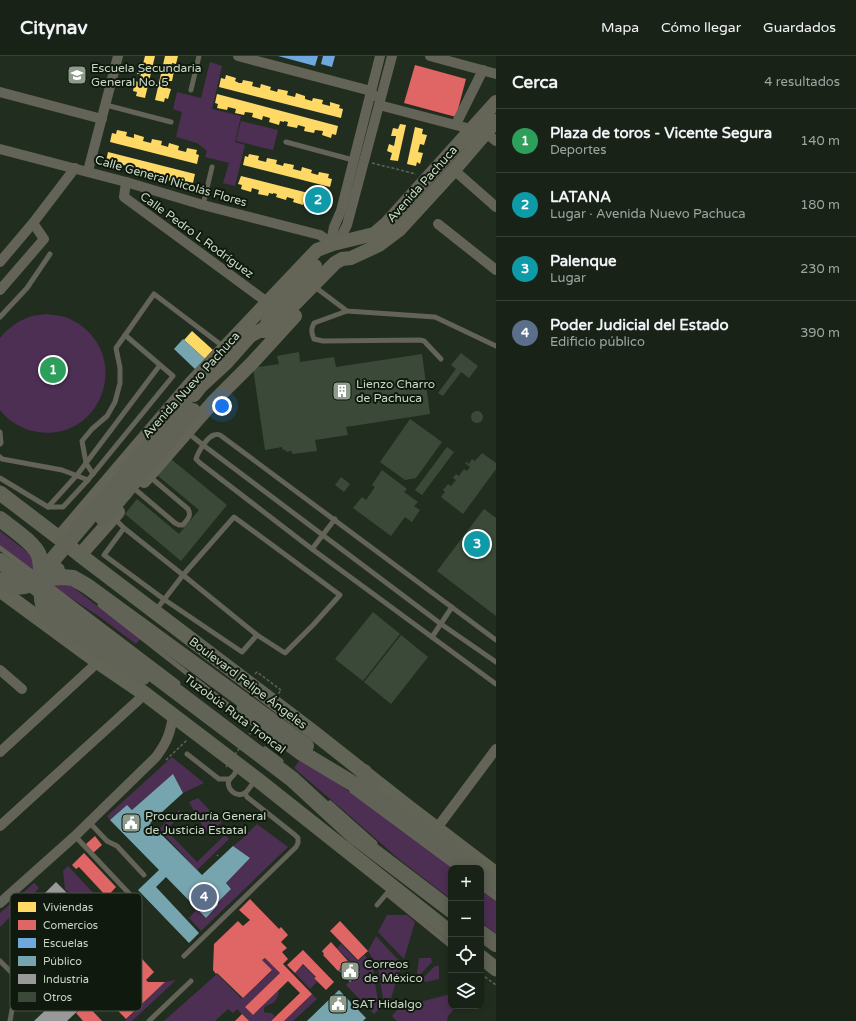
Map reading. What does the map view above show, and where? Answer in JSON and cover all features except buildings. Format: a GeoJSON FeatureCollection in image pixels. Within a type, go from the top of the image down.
{"type":"FeatureCollection","features":[{"type":"Feature","properties":{"kind":"highway"},"geometry":{"type":"LineString","coordinates":[[46,575],[124,493],[189,408]]}},
{"type":"Feature","properties":{"kind":"highway"},"geometry":{"type":"LineString","coordinates":[[0,519],[36,549],[46,575],[46,584],[41,593],[43,605],[51,618],[143,676],[285,787],[355,837],[448,908]]}},
{"type":"Feature","properties":{"kind":"highway","name":"Boulevard Felipe Ángeles"},"geometry":{"type":"LineString","coordinates":[[0,526],[302,753],[338,778],[372,795],[467,865]]}},
{"type":"Feature","properties":{"kind":"highway"},"geometry":{"type":"LineString","coordinates":[[0,561],[292,779],[355,837]]}},
{"type":"Feature","properties":{"kind":"highway"},"geometry":{"type":"LineString","coordinates":[[0,580],[14,587],[25,586],[39,576],[46,575],[73,578],[87,586],[300,751],[319,756],[338,778]]}},
{"type":"Feature","properties":{"kind":"highway"},"geometry":{"type":"LineString","coordinates":[[364,772],[372,795]]}},
{"type":"Feature","properties":{"kind":"highway"},"geometry":{"type":"LineString","coordinates":[[388,807],[408,807]]}},
{"type":"Feature","properties":{"kind":"highway"},"geometry":{"type":"LineString","coordinates":[[484,878],[496,887]]}},
{"type":"Feature","properties":{"kind":"highway"},"geometry":{"type":"LineString","coordinates":[[484,935],[496,944]]}},
{"type":"Feature","properties":{"kind":"main road","name":"Avenida Pachuca"},"geometry":{"type":"LineString","coordinates":[[333,244],[374,234],[387,223],[496,102]]}},
{"type":"Feature","properties":{"kind":"main road","name":"Avenida Pachuca"},"geometry":{"type":"LineString","coordinates":[[351,258],[379,245],[399,230],[454,170],[491,137],[496,121]]}},
{"type":"Feature","properties":{"kind":"main road"},"geometry":{"type":"LineString","coordinates":[[265,329],[270,316],[333,244],[351,258]]}},
{"type":"Feature","properties":{"kind":"main road","name":"Avenida Nuevo Pachuca"},"geometry":{"type":"LineString","coordinates":[[59,538],[191,383],[317,250],[333,244]]}},
{"type":"Feature","properties":{"kind":"main road"},"geometry":{"type":"LineString","coordinates":[[80,555],[213,402],[253,362],[319,290],[351,258]]}},
{"type":"Feature","properties":{"kind":"main road"},"geometry":{"type":"LineString","coordinates":[[189,408],[201,386],[226,363],[250,336],[278,321],[334,263],[342,259],[351,258]]}},
{"type":"Feature","properties":{"kind":"main road","name":"Boulevard Felipe Ángeles"},"geometry":{"type":"LineString","coordinates":[[0,493],[496,874]]}},
{"type":"Feature","properties":{"kind":"main road"},"geometry":{"type":"LineString","coordinates":[[71,523],[79,535],[93,540]]}},
{"type":"Feature","properties":{"kind":"main road"},"geometry":{"type":"LineString","coordinates":[[0,590],[98,662],[145,694],[173,716],[229,767],[258,780],[390,891],[448,931]]}},
{"type":"Feature","properties":{"kind":"street"},"geometry":{"type":"LineString","coordinates":[[88,171],[118,56]]}},
{"type":"Feature","properties":{"kind":"street"},"geometry":{"type":"LineString","coordinates":[[238,56],[371,91],[379,104],[456,124],[491,137]]}},
{"type":"Feature","properties":{"kind":"street"},"geometry":{"type":"LineString","coordinates":[[333,244],[332,237],[334,227],[341,211],[380,56]]}},
{"type":"Feature","properties":{"kind":"street","name":"Avenida Nuevo Pachuca"},"geometry":{"type":"LineString","coordinates":[[333,244],[342,235],[347,225],[392,56]]}},
{"type":"Feature","properties":{"kind":"street"},"geometry":{"type":"LineString","coordinates":[[430,56],[496,74]]}},
{"type":"Feature","properties":{"kind":"street"},"geometry":{"type":"LineString","coordinates":[[456,124],[483,70]]}},
{"type":"Feature","properties":{"kind":"street"},"geometry":{"type":"LineString","coordinates":[[0,92],[102,119]]}},
{"type":"Feature","properties":{"kind":"street","name":"Calle General Nicolás Flores"},"geometry":{"type":"LineString","coordinates":[[0,149],[88,171],[203,205],[320,234],[333,244]]}},
{"type":"Feature","properties":{"kind":"street"},"geometry":{"type":"LineString","coordinates":[[0,262],[33,223],[75,168]]}},
{"type":"Feature","properties":{"kind":"street"},"geometry":{"type":"LineString","coordinates":[[454,170],[496,207]]}},
{"type":"Feature","properties":{"kind":"street","name":"Calle Pedro L Rodríguez"},"geometry":{"type":"LineString","coordinates":[[126,182],[124,198],[267,302]]}},
{"type":"Feature","properties":{"kind":"street"},"geometry":{"type":"LineString","coordinates":[[0,290],[44,239],[33,223]]}},
{"type":"Feature","properties":{"kind":"street"},"geometry":{"type":"LineString","coordinates":[[438,224],[495,267]]}},
{"type":"Feature","properties":{"kind":"street"},"geometry":{"type":"LineString","coordinates":[[0,752],[98,662]]}},
{"type":"Feature","properties":{"kind":"street"},"geometry":{"type":"LineString","coordinates":[[1,673],[22,689]]}},
{"type":"Feature","properties":{"kind":"street"},"geometry":{"type":"LineString","coordinates":[[0,826],[145,694]]}},
{"type":"Feature","properties":{"kind":"street"},"geometry":{"type":"LineString","coordinates":[[11,893],[75,836],[156,757],[166,743],[171,729],[173,716]]}},
{"type":"Feature","properties":{"kind":"street"},"geometry":{"type":"LineString","coordinates":[[437,828],[496,749]]}},
{"type":"Feature","properties":{"kind":"street"},"geometry":{"type":"LineString","coordinates":[[0,903],[10,894]]}},
{"type":"Feature","properties":{"kind":"lane"},"geometry":{"type":"LineString","coordinates":[[191,90],[199,56]]}},
{"type":"Feature","properties":{"kind":"lane"},"geometry":{"type":"LineString","coordinates":[[106,105],[171,122]]}},
{"type":"Feature","properties":{"kind":"lane"},"geometry":{"type":"LineString","coordinates":[[286,142],[353,160]]}},
{"type":"Feature","properties":{"kind":"lane"},"geometry":{"type":"LineString","coordinates":[[203,205],[212,167]]}},
{"type":"Feature","properties":{"kind":"lane"},"geometry":{"type":"LineString","coordinates":[[0,318],[27,288],[50,254]]}},
{"type":"Feature","properties":{"kind":"lane"},"geometry":{"type":"LineString","coordinates":[[319,290],[347,312]]}},
{"type":"Feature","properties":{"kind":"lane"},"geometry":{"type":"LineString","coordinates":[[93,474],[86,463],[82,441],[92,429],[107,416],[115,402],[120,383],[120,368],[116,348],[154,294],[224,348]]}},
{"type":"Feature","properties":{"kind":"lane"},"geometry":{"type":"LineString","coordinates":[[441,359],[424,342],[420,340],[323,341],[314,339],[311,328],[314,323],[347,312],[435,317],[496,346]]}},
{"type":"Feature","properties":{"kind":"lane"},"geometry":{"type":"LineString","coordinates":[[0,478],[48,507],[63,507],[88,480],[173,376],[125,335]]}},
{"type":"Feature","properties":{"kind":"lane"},"geometry":{"type":"LineString","coordinates":[[48,507],[77,475],[160,365]]}},
{"type":"Feature","properties":{"kind":"lane"},"geometry":{"type":"LineString","coordinates":[[0,432],[0,444]]}},
{"type":"Feature","properties":{"kind":"lane"},"geometry":{"type":"LineString","coordinates":[[187,432],[441,624],[496,662]]}},
{"type":"Feature","properties":{"kind":"lane"},"geometry":{"type":"LineString","coordinates":[[496,640],[220,435],[216,434],[212,436],[197,454],[196,459],[200,463],[312,549],[496,684]]}},
{"type":"Feature","properties":{"kind":"lane"},"geometry":{"type":"LineString","coordinates":[[1,459],[62,470],[88,480]]}},
{"type":"Feature","properties":{"kind":"lane"},"geometry":{"type":"LineString","coordinates":[[136,490],[174,523],[183,525],[189,518],[190,513],[188,510],[149,476]]}},
{"type":"Feature","properties":{"kind":"lane"},"geometry":{"type":"LineString","coordinates":[[113,517],[124,528],[183,575],[257,635],[285,653],[340,595],[234,517],[183,575],[165,600],[154,612]]}},
{"type":"Feature","properties":{"kind":"lane"},"geometry":{"type":"LineString","coordinates":[[312,549],[335,520]]}},
{"type":"Feature","properties":{"kind":"lane"},"geometry":{"type":"LineString","coordinates":[[124,528],[104,555],[165,600],[242,652],[257,635]]}},
{"type":"Feature","properties":{"kind":"lane","name":"Tuzobús Ruta Troncal"},"geometry":{"type":"LineString","coordinates":[[0,548],[183,687]]}},
{"type":"Feature","properties":{"kind":"lane"},"geometry":{"type":"LineString","coordinates":[[30,550],[77,587]]}},
{"type":"Feature","properties":{"kind":"lane","name":"Tuzobús Ruta Troncal"},"geometry":{"type":"LineString","coordinates":[[96,602],[245,718]]}},
{"type":"Feature","properties":{"kind":"lane"},"geometry":{"type":"LineString","coordinates":[[432,637],[452,608]]}},
{"type":"Feature","properties":{"kind":"lane","name":"Tuzobús Ruta Troncal"},"geometry":{"type":"LineString","coordinates":[[263,747],[287,766]]}},
{"type":"Feature","properties":{"kind":"lane"},"geometry":{"type":"LineString","coordinates":[[187,754],[219,779],[230,779]]}},
{"type":"Feature","properties":{"kind":"lane"},"geometry":{"type":"LineString","coordinates":[[229,767],[235,773],[230,779],[228,785],[234,793],[244,793],[253,783],[258,780]]}},
{"type":"Feature","properties":{"kind":"lane"},"geometry":{"type":"LineString","coordinates":[[347,788],[452,865]]}},
{"type":"Feature","properties":{"kind":"lane"},"geometry":{"type":"LineString","coordinates":[[184,956],[296,847],[298,843],[298,838],[295,835],[244,793]]}},
{"type":"Feature","properties":{"kind":"lane"},"geometry":{"type":"LineString","coordinates":[[327,801],[378,845]]}},
{"type":"Feature","properties":{"kind":"lane"},"geometry":{"type":"LineString","coordinates":[[89,822],[107,841],[117,846],[144,875]]}},
{"type":"Feature","properties":{"kind":"lane"},"geometry":{"type":"LineString","coordinates":[[75,836],[129,893]]}},
{"type":"Feature","properties":{"kind":"lane"},"geometry":{"type":"LineString","coordinates":[[401,865],[448,902]]}},
{"type":"Feature","properties":{"kind":"lane"},"geometry":{"type":"LineString","coordinates":[[484,889],[496,898]]}},
{"type":"Feature","properties":{"kind":"lane"},"geometry":{"type":"LineString","coordinates":[[377,905],[390,891],[448,943]]}},
{"type":"Feature","properties":{"kind":"lane"},"geometry":{"type":"LineString","coordinates":[[484,929],[496,939]]}},
{"type":"Feature","properties":{"kind":"lane"},"geometry":{"type":"LineString","coordinates":[[0,961],[10,971]]}},
{"type":"Feature","properties":{"kind":"lane"},"geometry":{"type":"LineString","coordinates":[[149,1021],[191,980]]}},
{"type":"Feature","properties":{"kind":"lane"},"geometry":{"type":"LineString","coordinates":[[10,1021],[12,1011]]}},
{"type":"Feature","properties":{"kind":"path"},"geometry":{"type":"LineString","coordinates":[[365,161],[416,174]]}},
{"type":"Feature","properties":{"kind":"path"},"geometry":{"type":"LineString","coordinates":[[268,708],[281,690]]}},
{"type":"Feature","properties":{"kind":"path"},"geometry":{"type":"LineString","coordinates":[[229,767],[259,720]]}},
{"type":"Feature","properties":{"kind":"path"},"geometry":{"type":"LineString","coordinates":[[163,762],[187,741]]}},
{"type":"Feature","properties":{"kind":"path"},"geometry":{"type":"LineString","coordinates":[[484,976],[496,984]]}},
{"type":"Feature","properties":{"kind":"shaded area"},"geometry":{"type":"Polygon","coordinates":[[[210,62],[222,66],[212,109],[241,116],[235,142],[245,145],[235,186],[223,183],[229,163],[205,157],[207,151],[197,143],[176,137],[182,112],[173,109],[177,92],[201,98],[210,62]]]}},
{"type":"Feature","properties":{"kind":"shaded area"},"geometry":{"type":"Polygon","coordinates":[[[241,121],[278,130],[273,150],[236,141],[241,121]]]}},
{"type":"Feature","properties":{"kind":"shaded area"},"geometry":{"type":"Polygon","coordinates":[[[46,314],[67,318],[83,327],[97,343],[104,361],[105,379],[101,397],[91,413],[77,425],[59,432],[38,432],[27,429],[12,422],[0,410],[0,338],[9,328],[17,323],[31,316],[46,314]]]}},
{"type":"Feature","properties":{"kind":"shaded area"},"geometry":{"type":"Polygon","coordinates":[[[0,531],[140,639],[136,644],[100,617],[60,591],[0,545],[0,531]]]}},
{"type":"Feature","properties":{"kind":"shaded area"},"geometry":{"type":"Polygon","coordinates":[[[172,757],[204,783],[183,793],[173,775],[132,810],[127,805],[110,820],[107,816],[172,757]]]}},
{"type":"Feature","properties":{"kind":"shaded area"},"geometry":{"type":"Polygon","coordinates":[[[300,760],[336,782],[449,865],[448,897],[400,860],[294,768],[300,760]]]}},
{"type":"Feature","properties":{"kind":"shaded area"},"geometry":{"type":"Polygon","coordinates":[[[198,798],[222,823],[206,832],[189,802],[198,798]]]}},
{"type":"Feature","properties":{"kind":"shaded area"},"geometry":{"type":"Polygon","coordinates":[[[179,810],[182,814],[166,830],[197,862],[225,835],[229,839],[197,870],[159,829],[179,810]]]}},
{"type":"Feature","properties":{"kind":"shaded area"},"geometry":{"type":"Polygon","coordinates":[[[257,824],[288,847],[201,931],[189,918],[197,909],[206,918],[218,905],[217,903],[231,889],[226,883],[250,858],[233,846],[257,824]]]}},
{"type":"Feature","properties":{"kind":"shaded area"},"geometry":{"type":"Polygon","coordinates":[[[68,866],[93,893],[69,893],[65,889],[63,871],[68,866]]]}},
{"type":"Feature","properties":{"kind":"shaded area"},"geometry":{"type":"Polygon","coordinates":[[[34,883],[39,888],[34,893],[23,893],[34,883]]]}},
{"type":"Feature","properties":{"kind":"shaded area"},"geometry":{"type":"Polygon","coordinates":[[[484,890],[496,899],[496,934],[484,924],[484,890]]]}},
{"type":"Feature","properties":{"kind":"shaded area"},"geometry":{"type":"Polygon","coordinates":[[[10,904],[10,917],[0,927],[0,913],[10,904]]]}},
{"type":"Feature","properties":{"kind":"shaded area"},"geometry":{"type":"Polygon","coordinates":[[[387,915],[407,915],[415,922],[404,959],[378,932],[387,915]]]}},
{"type":"Feature","properties":{"kind":"shaded area"},"geometry":{"type":"Polygon","coordinates":[[[376,936],[402,964],[391,998],[384,1004],[378,967],[368,951],[376,936]]]}},
{"type":"Feature","properties":{"kind":"shaded area"},"geometry":{"type":"Polygon","coordinates":[[[341,944],[358,961],[365,955],[373,968],[379,1009],[374,1014],[346,985],[360,971],[337,948],[341,944]]]}},
{"type":"Feature","properties":{"kind":"shaded area"},"geometry":{"type":"Polygon","coordinates":[[[265,958],[280,973],[245,1007],[253,1015],[278,991],[276,1000],[264,1008],[264,1012],[271,1013],[275,1016],[270,1021],[249,1021],[237,1009],[233,1013],[228,1009],[215,1021],[164,1021],[217,974],[242,999],[272,971],[262,960],[265,958]]]}},
{"type":"Feature","properties":{"kind":"shaded area"},"geometry":{"type":"Polygon","coordinates":[[[419,958],[431,958],[432,962],[418,977],[417,973],[419,958]]]}},
{"type":"Feature","properties":{"kind":"shaded area"},"geometry":{"type":"Polygon","coordinates":[[[303,965],[315,977],[314,978],[317,982],[310,989],[295,973],[303,965]]]}},
{"type":"Feature","properties":{"kind":"shaded area"},"geometry":{"type":"Polygon","coordinates":[[[435,966],[439,966],[439,979],[426,982],[421,980],[435,966]]]}},
{"type":"Feature","properties":{"kind":"shaded area"},"geometry":{"type":"Polygon","coordinates":[[[176,980],[132,1021],[125,1021],[135,1011],[142,1011],[142,1004],[165,982],[176,980]]]}},
{"type":"Feature","properties":{"kind":"shaded area"},"geometry":{"type":"Polygon","coordinates":[[[312,994],[317,999],[293,1021],[284,1021],[312,994]]]}},
{"type":"Feature","properties":{"kind":"shaded area"},"geometry":{"type":"Polygon","coordinates":[[[448,995],[448,1009],[454,1009],[448,1016],[447,1021],[397,1021],[392,1016],[400,1007],[448,995]]]}},
{"type":"Feature","properties":{"kind":"place","name":"Escuela Secundaria General No. 5"},"geometry":{"type":"Point","coordinates":[77,75]}},
{"type":"Feature","properties":{"kind":"place","name":"LATANA"},"geometry":{"type":"Point","coordinates":[318,200]}},
{"type":"Feature","properties":{"kind":"place","name":"Plaza de toros - Vicente Segura"},"geometry":{"type":"Point","coordinates":[53,370]}},
{"type":"Feature","properties":{"kind":"place","name":"Lienzo Charro de Pachuca"},"geometry":{"type":"Point","coordinates":[342,391]}},
{"type":"Feature","properties":{"kind":"place","name":"Palenque"},"geometry":{"type":"Point","coordinates":[477,544]}},
{"type":"Feature","properties":{"kind":"place","name":"Procuraduría General de Justicia Estatal"},"geometry":{"type":"Point","coordinates":[131,823]}},
{"type":"Feature","properties":{"kind":"place","name":"Poder Judicial del Estado"},"geometry":{"type":"Point","coordinates":[204,897]}},
{"type":"Feature","properties":{"kind":"place","name":"Correos de México"},"geometry":{"type":"Point","coordinates":[350,971]}},
{"type":"Feature","properties":{"kind":"place","name":"SAT Hidalgo"},"geometry":{"type":"Point","coordinates":[338,1004]}}]}
